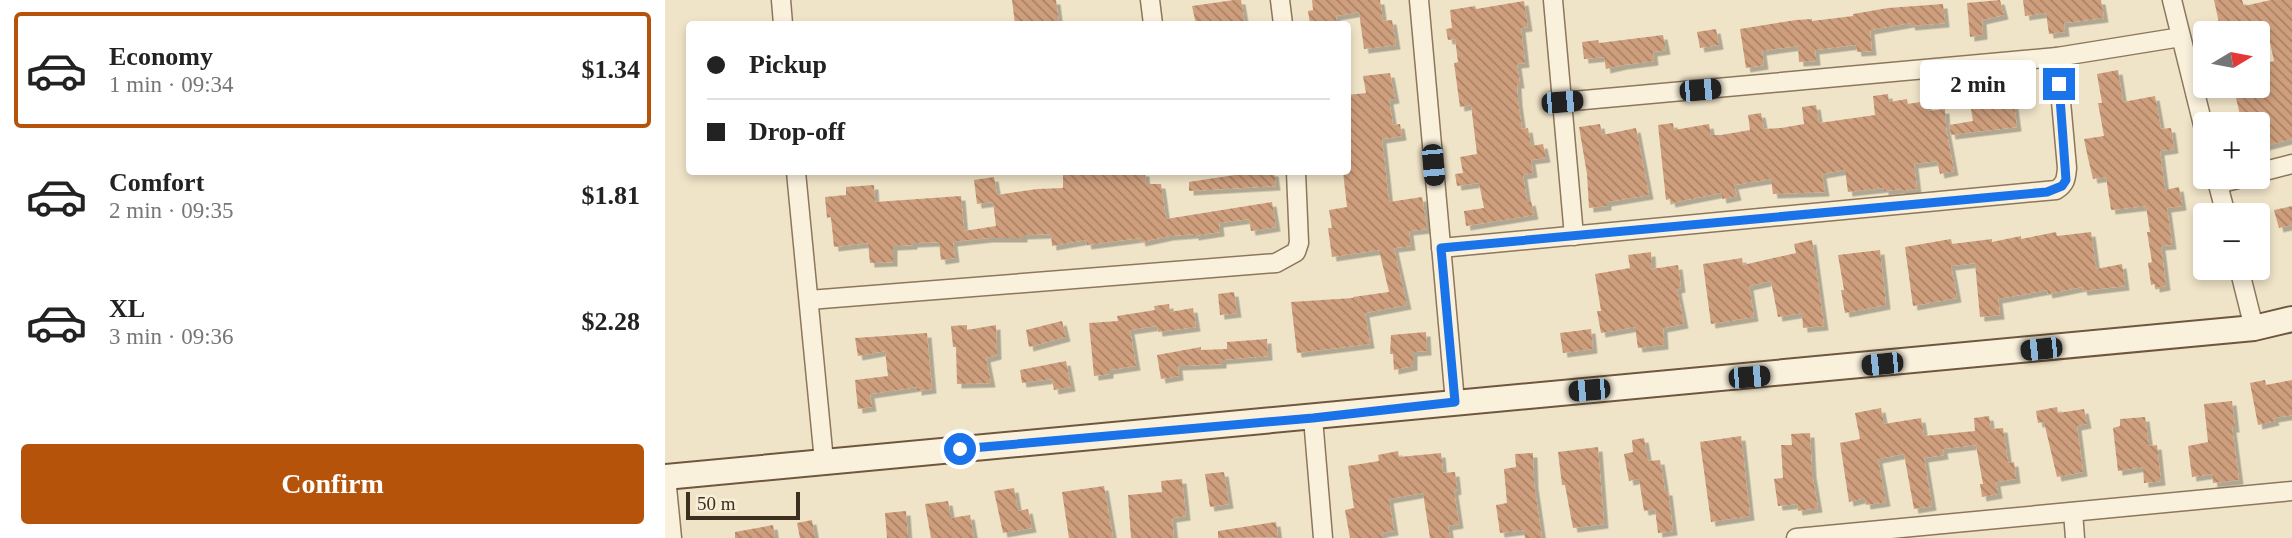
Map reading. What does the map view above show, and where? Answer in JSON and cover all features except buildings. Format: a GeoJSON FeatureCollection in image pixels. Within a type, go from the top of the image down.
{"type":"FeatureCollection","features":[{"type":"Feature","properties":{"kind":"street"},"geometry":{"type":"LineString","coordinates":[[781,0],[783,21]]}},
{"type":"Feature","properties":{"kind":"street"},"geometry":{"type":"LineString","coordinates":[[1150,0],[1153,21]]}},
{"type":"Feature","properties":{"kind":"street"},"geometry":{"type":"LineString","coordinates":[[1280,0],[1283,21]]}},
{"type":"Feature","properties":{"kind":"street"},"geometry":{"type":"LineString","coordinates":[[1419,0],[1455,402]]}},
{"type":"Feature","properties":{"kind":"street"},"geometry":{"type":"LineString","coordinates":[[1553,0],[1573,236]]}},
{"type":"Feature","properties":{"kind":"street"},"geometry":{"type":"LineString","coordinates":[[2172,0],[2200,112]]}},
{"type":"Feature","properties":{"kind":"street"},"geometry":{"type":"LineString","coordinates":[[1562,102],[2057,57],[2181,37]]}},
{"type":"Feature","properties":{"kind":"street"},"geometry":{"type":"LineString","coordinates":[[1441,248],[2056,190],[2066,180],[2067,168],[2057,57]]}},
{"type":"Feature","properties":{"kind":"street"},"geometry":{"type":"LineString","coordinates":[[2270,170],[2292,164]]}},
{"type":"Feature","properties":{"kind":"street"},"geometry":{"type":"LineString","coordinates":[[796,175],[824,461]]}},
{"type":"Feature","properties":{"kind":"street"},"geometry":{"type":"LineString","coordinates":[[809,300],[1276,262],[1296,252],[1299,243],[1296,175]]}},
{"type":"Feature","properties":{"kind":"street"},"geometry":{"type":"LineString","coordinates":[[2242,280],[2254,328]]}},
{"type":"Feature","properties":{"kind":"street"},"geometry":{"type":"LineString","coordinates":[[672,538],[665,477],[1313,418],[1455,402],[1762,376],[2254,328],[2292,320]]}},
{"type":"Feature","properties":{"kind":"street"},"geometry":{"type":"LineString","coordinates":[[1313,418],[1324,538]]}},
{"type":"Feature","properties":{"kind":"street"},"geometry":{"type":"LineString","coordinates":[[1796,538],[1938,531],[2073,512],[2292,491]]}},
{"type":"Feature","properties":{"kind":"street"},"geometry":{"type":"LineString","coordinates":[[2073,512],[2075,538]]}},
{"type":"Feature","properties":{"kind":"route"},"geometry":{"type":"LineString","coordinates":[[960,449],[1313,418],[1455,402],[1441,248],[2056,190],[2066,180],[2067,168],[2059,84]]}}]}
